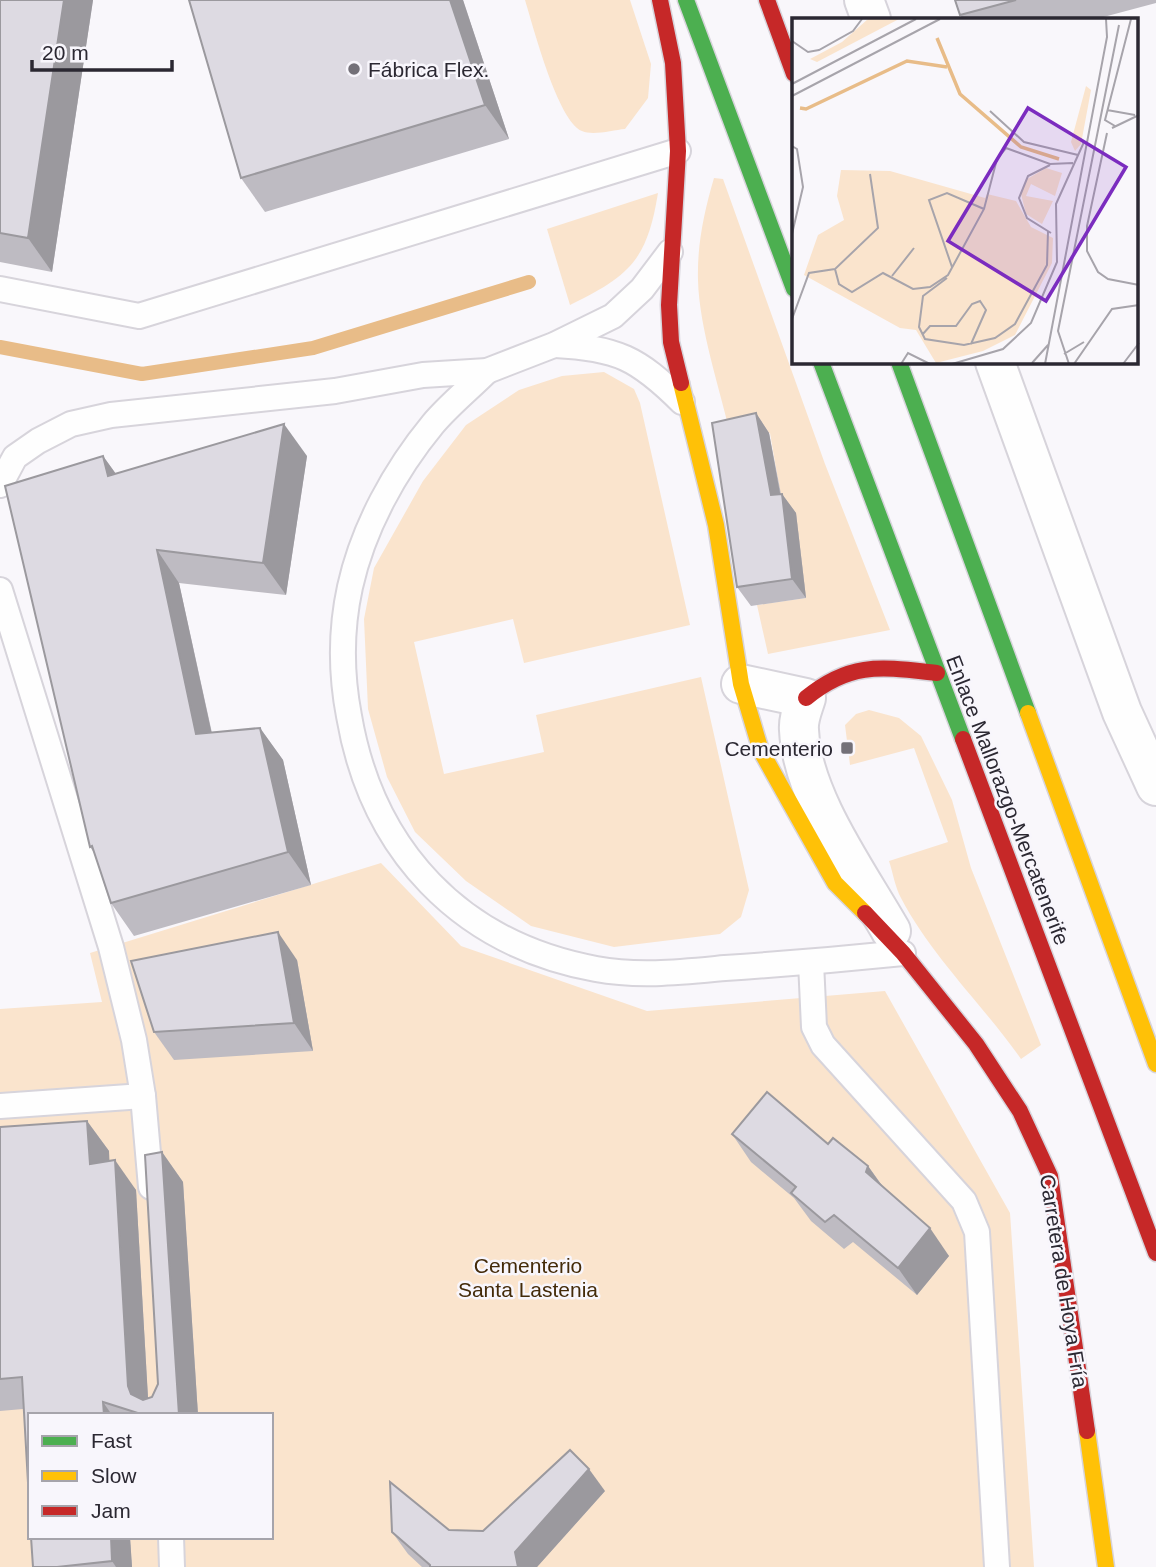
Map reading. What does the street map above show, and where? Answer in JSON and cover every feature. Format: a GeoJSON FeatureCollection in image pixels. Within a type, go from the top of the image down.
{"type":"FeatureCollection","features":[{"type":"Feature","properties":{"kind":"main road","name":"Carretera de Hoya Fría"},"geometry":{"type":"LineString","coordinates":[[660,0],[673,63],[678,151],[669,305],[671,342],[716,525],[741,684],[761,751],[835,883],[903,953],[976,1044],[1020,1111],[1050,1176],[1105,1567]]}},
{"type":"Feature","properties":{"kind":"main road"},"geometry":{"type":"LineString","coordinates":[[686,0],[792,284]]}},
{"type":"Feature","properties":{"kind":"main road"},"geometry":{"type":"LineString","coordinates":[[767,0],[792,69]]}},
{"type":"Feature","properties":{"kind":"main road","name":"Enlace Mallorazgo-Mercatenerife"},"geometry":{"type":"LineString","coordinates":[[822,364],[1156,1253]]}},
{"type":"Feature","properties":{"kind":"main road"},"geometry":{"type":"LineString","coordinates":[[900,364],[1156,1064]]}},
{"type":"Feature","properties":{"kind":"main road"},"geometry":{"type":"LineString","coordinates":[[806,698],[826,680],[866,665],[937,673]]}},
{"type":"Feature","properties":{"kind":"street"},"geometry":{"type":"LineString","coordinates":[[864,0],[871,18]]}},
{"type":"Feature","properties":{"kind":"street"},"geometry":{"type":"LineString","coordinates":[[996,364],[1122,712],[1156,786]]}},
{"type":"Feature","properties":{"kind":"street"},"geometry":{"type":"LineString","coordinates":[[741,684],[806,698]]}},
{"type":"Feature","properties":{"kind":"street","name":"Carretera de Hoya Fría"},"geometry":{"type":"LineString","coordinates":[[806,698],[799,726],[801,749],[819,804],[903,953]]}},
{"type":"Feature","properties":{"kind":"lane"},"geometry":{"type":"LineString","coordinates":[[0,289],[139,316],[678,151]]}},
{"type":"Feature","properties":{"kind":"lane"},"geometry":{"type":"LineString","coordinates":[[0,485],[15,457],[38,441],[71,424],[111,415],[335,391],[423,375],[487,371],[554,345],[612,316],[642,289],[674,246]]}},
{"type":"Feature","properties":{"kind":"lane"},"geometry":{"type":"LineString","coordinates":[[554,345],[595,347],[626,356],[659,378],[687,407]]}},
{"type":"Feature","properties":{"kind":"lane"},"geometry":{"type":"LineString","coordinates":[[487,371],[434,422],[402,467],[372,523],[350,585],[345,618],[346,699],[365,786],[384,824],[423,878],[447,899],[517,944],[596,969],[644,975],[903,953]]}},
{"type":"Feature","properties":{"kind":"lane"},"geometry":{"type":"LineString","coordinates":[[0,590],[111,947],[134,1040],[143,1096],[152,1206]]}},
{"type":"Feature","properties":{"kind":"lane"},"geometry":{"type":"LineString","coordinates":[[811,962],[814,1027],[823,1045],[964,1201],[978,1232],[997,1567]]}},
{"type":"Feature","properties":{"kind":"lane"},"geometry":{"type":"LineString","coordinates":[[0,1106],[143,1096]]}},
{"type":"Feature","properties":{"kind":"lane"},"geometry":{"type":"LineString","coordinates":[[170,1539],[172,1567]]}},
{"type":"Feature","properties":{"kind":"green space"},"geometry":{"type":"Polygon","coordinates":[[[525,0],[630,0],[651,64],[648,98],[625,129],[592,133],[582,131],[573,124],[548,72],[525,0]]]}},
{"type":"Feature","properties":{"kind":"green space"},"geometry":{"type":"Polygon","coordinates":[[[714,178],[723,179],[825,464],[890,630],[768,654],[757,605],[806,598],[784,515],[770,433],[732,441],[706,339],[699,299],[698,267],[702,229],[714,178]]]}},
{"type":"Feature","properties":{"kind":"green space"},"geometry":{"type":"Polygon","coordinates":[[[658,193],[648,235],[632,264],[607,285],[570,305],[547,229],[658,193]]]}},
{"type":"Feature","properties":{"kind":"green space"},"geometry":{"type":"Polygon","coordinates":[[[604,372],[634,389],[640,403],[690,625],[524,663],[513,619],[414,642],[444,774],[544,752],[536,715],[701,677],[749,890],[741,917],[720,934],[614,947],[531,926],[466,881],[415,832],[387,777],[368,709],[364,619],[374,568],[423,481],[466,425],[519,390],[562,376],[604,372]]]}},
{"type":"Feature","properties":{"kind":"green space"},"geometry":{"type":"Polygon","coordinates":[[[869,710],[899,718],[921,736],[952,800],[971,868],[1041,1045],[1021,1059],[927,940],[899,894],[889,861],[948,842],[914,748],[850,765],[845,725],[856,714],[869,710]]]}},
{"type":"Feature","properties":{"kind":"green space","name":"Cementerio Santa Lastenia"},"geometry":{"type":"Polygon","coordinates":[[[381,863],[461,946],[647,1011],[885,991],[1010,1213],[1034,1567],[0,1567],[0,1009],[102,1002],[90,953],[381,863]]]}},
{"type":"Feature","properties":{"kind":"building"},"geometry":{"type":"Polygon","coordinates":[[[0,0],[64,0],[28,238],[0,233],[0,0]]]}},
{"type":"Feature","properties":{"kind":"building","name":"Fábrica Flex."},"geometry":{"type":"Polygon","coordinates":[[[189,0],[450,0],[485,105],[241,178],[189,0]]]}},
{"type":"Feature","properties":{"kind":"building"},"geometry":{"type":"Polygon","coordinates":[[[955,0],[1016,0],[960,15],[955,0]]]}},
{"type":"Feature","properties":{"kind":"building"},"geometry":{"type":"Polygon","coordinates":[[[756,413],[771,495],[782,494],[792,579],[737,587],[712,423],[756,413]]]}},
{"type":"Feature","properties":{"kind":"building"},"geometry":{"type":"Polygon","coordinates":[[[284,424],[263,563],[157,550],[196,734],[260,728],[288,852],[111,903],[92,846],[90,847],[5,486],[103,456],[108,476],[284,424]]]}},
{"type":"Feature","properties":{"kind":"building"},"geometry":{"type":"Polygon","coordinates":[[[278,932],[294,1023],[154,1032],[131,961],[278,932]]]}},
{"type":"Feature","properties":{"kind":"building"},"geometry":{"type":"Polygon","coordinates":[[[767,1092],[828,1144],[833,1138],[868,1166],[866,1172],[930,1228],[898,1268],[834,1215],[825,1222],[791,1193],[796,1187],[732,1134],[767,1092]]]}},
{"type":"Feature","properties":{"kind":"building"},"geometry":{"type":"Polygon","coordinates":[[[87,1121],[90,1164],[115,1160],[128,1386],[131,1394],[143,1400],[152,1397],[158,1384],[145,1155],[162,1152],[179,1413],[138,1413],[103,1402],[104,1413],[28,1413],[28,1483],[22,1377],[0,1379],[0,1127],[87,1121]]]}},
{"type":"Feature","properties":{"kind":"building"},"geometry":{"type":"Polygon","coordinates":[[[570,1450],[589,1469],[515,1552],[518,1567],[430,1567],[392,1532],[390,1482],[449,1530],[483,1531],[570,1450]]]}},
{"type":"Feature","properties":{"kind":"building"},"geometry":{"type":"Polygon","coordinates":[[[31,1539],[111,1539],[112,1561],[33,1567],[31,1539]]]}},
{"type":"Feature","properties":{"kind":"waterway"},"geometry":{"type":"LineString","coordinates":[[0,347],[142,374],[313,348],[529,282]]}},
{"type":"Feature","properties":{"kind":"traffic: fast"},"geometry":{"type":"LineString","coordinates":[[686,0],[792,284]]}},
{"type":"Feature","properties":{"kind":"traffic: fast"},"geometry":{"type":"LineString","coordinates":[[822,364],[963,739]]}},
{"type":"Feature","properties":{"kind":"traffic: fast"},"geometry":{"type":"LineString","coordinates":[[900,364],[1028,713]]}},
{"type":"Feature","properties":{"kind":"traffic: slow"},"geometry":{"type":"LineString","coordinates":[[681,383],[716,525],[741,684],[761,751],[835,883],[865,913]]}},
{"type":"Feature","properties":{"kind":"traffic: slow"},"geometry":{"type":"LineString","coordinates":[[1028,713],[1156,1064]]}},
{"type":"Feature","properties":{"kind":"traffic: slow"},"geometry":{"type":"LineString","coordinates":[[1087,1431],[1106,1567]]}},
{"type":"Feature","properties":{"kind":"traffic: jam"},"geometry":{"type":"LineString","coordinates":[[660,0],[673,63],[678,151],[669,305],[671,342],[681,383]]}},
{"type":"Feature","properties":{"kind":"traffic: jam"},"geometry":{"type":"LineString","coordinates":[[767,0],[792,69]]}},
{"type":"Feature","properties":{"kind":"traffic: jam"},"geometry":{"type":"LineString","coordinates":[[806,698],[838,678],[868,669],[937,673]]}},
{"type":"Feature","properties":{"kind":"traffic: jam"},"geometry":{"type":"LineString","coordinates":[[963,739],[1156,1253]]}},
{"type":"Feature","properties":{"kind":"traffic: jam"},"geometry":{"type":"LineString","coordinates":[[865,913],[903,953],[976,1044],[1020,1111],[1050,1176],[1087,1431]]}},
{"type":"Feature","properties":{"kind":"place","name":"Fábrica Flex."},"geometry":{"type":"Point","coordinates":[354,69]}},
{"type":"Feature","properties":{"kind":"place","name":"Cementerio"},"geometry":{"type":"Point","coordinates":[847,748]}}]}
